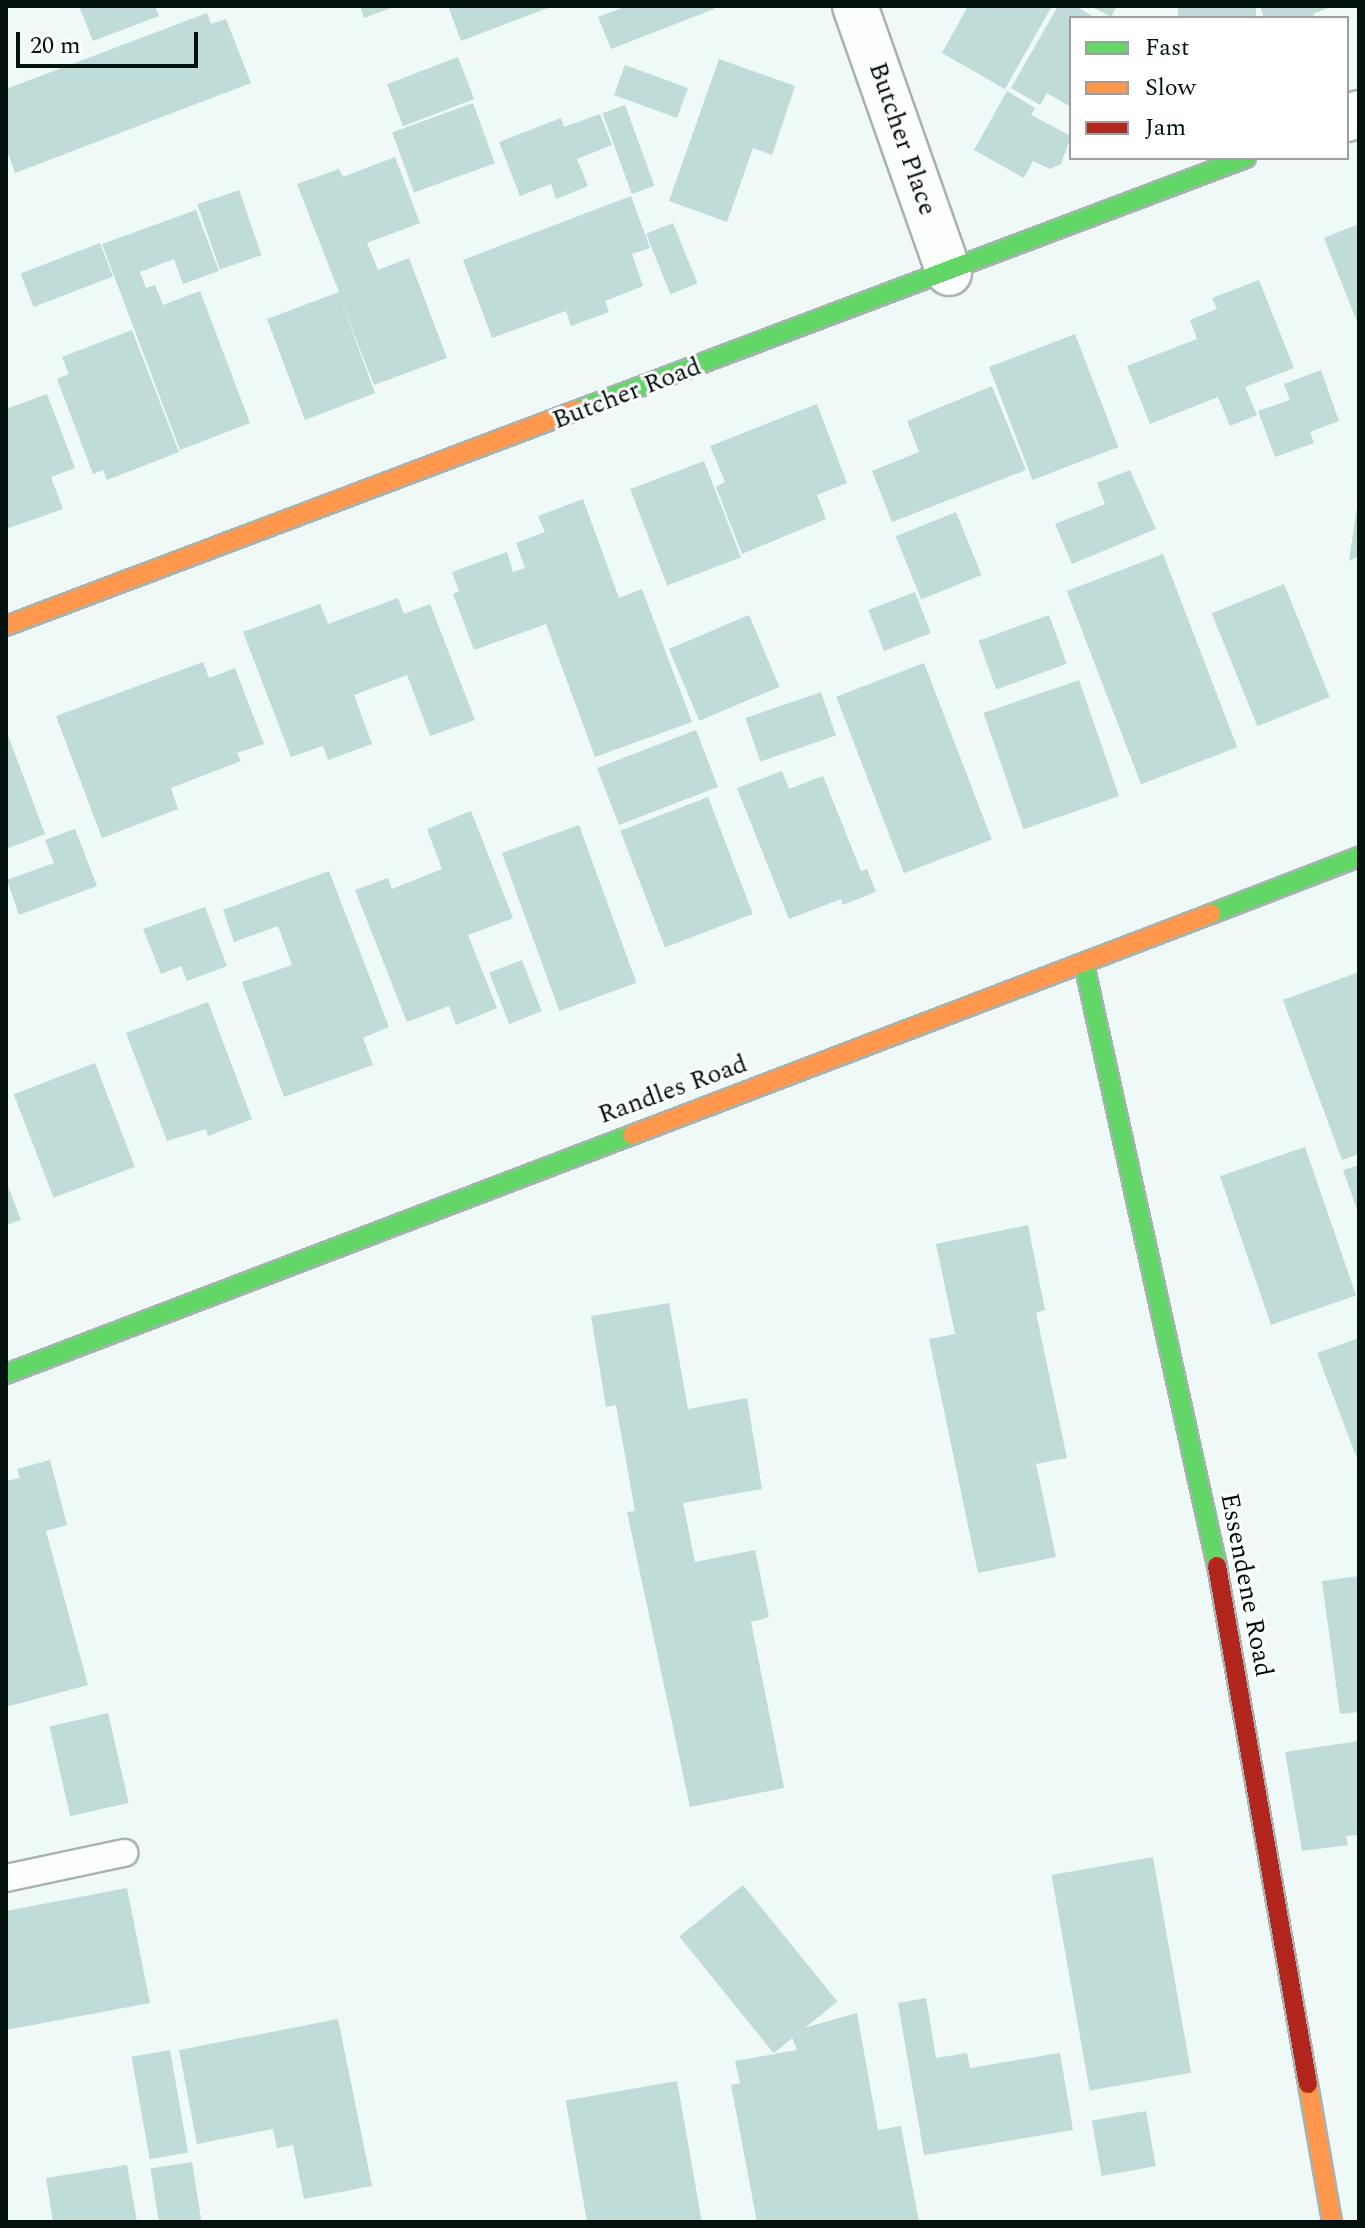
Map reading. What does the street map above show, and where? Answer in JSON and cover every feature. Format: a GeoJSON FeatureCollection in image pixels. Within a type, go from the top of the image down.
{"type":"FeatureCollection","features":[{"type":"Feature","properties":{"kind":"street","name":"Butcher Place"},"geometry":{"type":"LineString","coordinates":[[855,6],[949,273]]}},
{"type":"Feature","properties":{"kind":"street","name":"Butcher Road"},"geometry":{"type":"LineString","coordinates":[[6,626],[949,273],[1241,160]]}},
{"type":"Feature","properties":{"kind":"street","name":"Randles Road"},"geometry":{"type":"LineString","coordinates":[[6,1374],[1359,857]]}},
{"type":"Feature","properties":{"kind":"street","name":"Essendene Road"},"geometry":{"type":"LineString","coordinates":[[1084,964],[1226,1607],[1332,2222]]}},
{"type":"Feature","properties":{"kind":"lane"},"geometry":{"type":"LineString","coordinates":[[6,1878],[124,1853]]}},
{"type":"Feature","properties":{"kind":"building"},"geometry":{"type":"Polygon","coordinates":[[[79,6],[155,6],[159,16],[93,41],[79,6]]]}},
{"type":"Feature","properties":{"kind":"building"},"geometry":{"type":"Polygon","coordinates":[[[360,6],[396,6],[364,18],[360,6]]]}},
{"type":"Feature","properties":{"kind":"building"},"geometry":{"type":"Polygon","coordinates":[[[448,6],[553,6],[461,41],[448,6]]]}},
{"type":"Feature","properties":{"kind":"building"},"geometry":{"type":"Polygon","coordinates":[[[627,6],[713,6],[714,9],[611,49],[598,17],[627,6]]]}},
{"type":"Feature","properties":{"kind":"building"},"geometry":{"type":"Polygon","coordinates":[[[968,6],[1052,6],[1005,89],[942,53],[968,6]]]}},
{"type":"Feature","properties":{"kind":"building"},"geometry":{"type":"Polygon","coordinates":[[[1058,6],[1075,6],[1092,16],[1069,16],[1069,106],[1047,93],[1040,105],[1011,88],[1058,6]]]}},
{"type":"Feature","properties":{"kind":"building"},"geometry":{"type":"Polygon","coordinates":[[[1090,6],[1117,6],[1109,16],[1090,6]]]}},
{"type":"Feature","properties":{"kind":"building"},"geometry":{"type":"Polygon","coordinates":[[[1178,6],[1256,6],[1256,16],[1178,16],[1178,6]]]}},
{"type":"Feature","properties":{"kind":"building"},"geometry":{"type":"Polygon","coordinates":[[[1260,6],[1333,6],[1314,16],[1263,16],[1260,6]]]}},
{"type":"Feature","properties":{"kind":"building"},"geometry":{"type":"Polygon","coordinates":[[[207,13],[211,24],[226,19],[251,83],[15,173],[6,148],[6,89],[207,13]]]}},
{"type":"Feature","properties":{"kind":"building"},"geometry":{"type":"Polygon","coordinates":[[[458,57],[474,99],[403,126],[387,84],[458,57]]]}},
{"type":"Feature","properties":{"kind":"building"},"geometry":{"type":"Polygon","coordinates":[[[719,59],[795,86],[772,155],[753,148],[727,222],[669,201],[719,59]]]}},
{"type":"Feature","properties":{"kind":"building"},"geometry":{"type":"Polygon","coordinates":[[[625,65],[688,88],[677,118],[614,95],[625,65]]]}},
{"type":"Feature","properties":{"kind":"building"},"geometry":{"type":"Polygon","coordinates":[[[1007,91],[1035,108],[1031,115],[1069,135],[1061,164],[1050,169],[1033,161],[1024,178],[974,150],[1007,91]]]}},
{"type":"Feature","properties":{"kind":"building"},"geometry":{"type":"Polygon","coordinates":[[[473,103],[495,163],[414,193],[392,132],[473,103]]]}},
{"type":"Feature","properties":{"kind":"building"},"geometry":{"type":"Polygon","coordinates":[[[625,105],[654,186],[632,194],[602,113],[625,105]]]}},
{"type":"Feature","properties":{"kind":"building"},"geometry":{"type":"Polygon","coordinates":[[[600,114],[612,145],[577,159],[588,186],[556,199],[551,184],[520,196],[499,142],[561,118],[564,127],[600,114]]]}},
{"type":"Feature","properties":{"kind":"building"},"geometry":{"type":"Polygon","coordinates":[[[395,157],[420,223],[367,243],[378,270],[409,258],[447,358],[374,385],[341,301],[375,393],[305,420],[267,319],[339,292],[297,184],[339,169],[343,177],[395,157]]]}},
{"type":"Feature","properties":{"kind":"building"},"geometry":{"type":"Polygon","coordinates":[[[239,190],[261,255],[220,270],[197,204],[239,190]]]}},
{"type":"Feature","properties":{"kind":"building"},"geometry":{"type":"Polygon","coordinates":[[[631,196],[650,248],[632,254],[643,286],[605,301],[609,312],[571,326],[566,311],[492,338],[463,260],[631,196]]]}},
{"type":"Feature","properties":{"kind":"building"},"geometry":{"type":"Polygon","coordinates":[[[196,210],[219,271],[183,284],[174,259],[140,272],[146,288],[155,285],[163,305],[200,291],[250,423],[180,450],[102,244],[196,210]]]}},
{"type":"Feature","properties":{"kind":"building"},"geometry":{"type":"Polygon","coordinates":[[[673,223],[697,283],[670,294],[646,234],[673,223]]]}},
{"type":"Feature","properties":{"kind":"building"},"geometry":{"type":"Polygon","coordinates":[[[1359,224],[1359,327],[1324,238],[1359,224]]]}},
{"type":"Feature","properties":{"kind":"building"},"geometry":{"type":"Polygon","coordinates":[[[100,243],[113,277],[34,307],[21,273],[100,243]]]}},
{"type":"Feature","properties":{"kind":"building"},"geometry":{"type":"Polygon","coordinates":[[[1259,280],[1294,368],[1245,387],[1257,415],[1230,426],[1218,397],[1150,424],[1127,366],[1197,339],[1190,320],[1217,309],[1212,298],[1259,280]]]}},
{"type":"Feature","properties":{"kind":"building"},"geometry":{"type":"Polygon","coordinates":[[[132,330],[179,452],[107,480],[103,470],[93,474],[57,379],[69,374],[62,357],[132,330]]]}},
{"type":"Feature","properties":{"kind":"building"},"geometry":{"type":"Polygon","coordinates":[[[1075,334],[1118,447],[1032,480],[989,367],[1075,334]]]}},
{"type":"Feature","properties":{"kind":"building"},"geometry":{"type":"Polygon","coordinates":[[[1321,370],[1339,421],[1310,432],[1314,443],[1275,457],[1258,411],[1290,400],[1284,384],[1321,370]]]}},
{"type":"Feature","properties":{"kind":"building"},"geometry":{"type":"Polygon","coordinates":[[[992,386],[1026,470],[892,522],[872,471],[919,452],[907,421],[992,386]]]}},
{"type":"Feature","properties":{"kind":"building"},"geometry":{"type":"Polygon","coordinates":[[[47,394],[75,468],[51,477],[63,509],[6,529],[6,409],[47,394]]]}},
{"type":"Feature","properties":{"kind":"building"},"geometry":{"type":"Polygon","coordinates":[[[817,404],[847,483],[817,495],[826,519],[742,554],[716,487],[725,482],[710,446],[817,404]]]}},
{"type":"Feature","properties":{"kind":"building"},"geometry":{"type":"Polygon","coordinates":[[[704,461],[741,557],[667,585],[630,489],[704,461]]]}},
{"type":"Feature","properties":{"kind":"building"},"geometry":{"type":"Polygon","coordinates":[[[1130,470],[1156,529],[1072,564],[1055,524],[1105,504],[1097,483],[1130,470]]]}},
{"type":"Feature","properties":{"kind":"building"},"geometry":{"type":"Polygon","coordinates":[[[583,499],[619,598],[642,589],[692,722],[595,757],[546,624],[474,650],[453,594],[459,591],[452,572],[507,552],[513,572],[525,568],[516,543],[545,532],[538,516],[583,499]]]}},
{"type":"Feature","properties":{"kind":"building"},"geometry":{"type":"Polygon","coordinates":[[[1357,507],[1359,556],[1349,561],[1357,507]]]}},
{"type":"Feature","properties":{"kind":"building"},"geometry":{"type":"Polygon","coordinates":[[[956,512],[981,575],[921,599],[896,536],[956,512]]]}},
{"type":"Feature","properties":{"kind":"building"},"geometry":{"type":"Polygon","coordinates":[[[1163,554],[1237,747],[1141,784],[1067,591],[1163,554]]]}},
{"type":"Feature","properties":{"kind":"building"},"geometry":{"type":"Polygon","coordinates":[[[1284,584],[1330,697],[1257,726],[1212,613],[1284,584]]]}},
{"type":"Feature","properties":{"kind":"building"},"geometry":{"type":"Polygon","coordinates":[[[915,592],[931,633],[884,651],[868,610],[915,592]]]}},
{"type":"Feature","properties":{"kind":"building"},"geometry":{"type":"Polygon","coordinates":[[[398,598],[404,614],[430,604],[475,720],[430,736],[407,675],[354,695],[372,744],[328,760],[323,746],[291,757],[243,632],[320,604],[328,624],[398,598]]]}},
{"type":"Feature","properties":{"kind":"building"},"geometry":{"type":"Polygon","coordinates":[[[749,615],[779,687],[699,721],[669,649],[749,615]]]}},
{"type":"Feature","properties":{"kind":"building"},"geometry":{"type":"Polygon","coordinates":[[[1049,615],[1067,664],[996,690],[979,641],[1049,615]]]}},
{"type":"Feature","properties":{"kind":"building"},"geometry":{"type":"Polygon","coordinates":[[[203,662],[209,678],[235,668],[264,744],[237,753],[241,761],[171,788],[178,809],[102,838],[56,716],[203,662]]]}},
{"type":"Feature","properties":{"kind":"building"},"geometry":{"type":"Polygon","coordinates":[[[924,663],[992,839],[904,873],[836,697],[924,663]]]}},
{"type":"Feature","properties":{"kind":"building"},"geometry":{"type":"Polygon","coordinates":[[[1079,680],[1119,796],[1024,829],[984,713],[1079,680]]]}},
{"type":"Feature","properties":{"kind":"building"},"geometry":{"type":"Polygon","coordinates":[[[821,692],[836,735],[760,762],[745,718],[821,692]]]}},
{"type":"Feature","properties":{"kind":"building"},"geometry":{"type":"Polygon","coordinates":[[[6,730],[45,834],[6,849],[6,730]]]}},
{"type":"Feature","properties":{"kind":"building"},"geometry":{"type":"Polygon","coordinates":[[[696,730],[718,787],[619,825],[597,768],[696,730]]]}},
{"type":"Feature","properties":{"kind":"building"},"geometry":{"type":"Polygon","coordinates":[[[782,771],[789,789],[823,776],[861,871],[867,869],[876,892],[842,905],[841,899],[789,919],[737,788],[782,771]]]}},
{"type":"Feature","properties":{"kind":"building"},"geometry":{"type":"Polygon","coordinates":[[[708,797],[753,914],[665,947],[620,831],[708,797]]]}},
{"type":"Feature","properties":{"kind":"building"},"geometry":{"type":"Polygon","coordinates":[[[471,811],[513,918],[468,935],[497,1008],[456,1025],[449,1006],[407,1022],[355,890],[388,878],[392,889],[442,869],[427,829],[471,811]]]}},
{"type":"Feature","properties":{"kind":"building"},"geometry":{"type":"Polygon","coordinates":[[[579,825],[636,983],[559,1011],[502,853],[579,825]]]}},
{"type":"Feature","properties":{"kind":"building"},"geometry":{"type":"Polygon","coordinates":[[[75,829],[97,886],[19,915],[7,880],[54,863],[45,840],[75,829]]]}},
{"type":"Feature","properties":{"kind":"building"},"geometry":{"type":"Polygon","coordinates":[[[329,871],[389,1027],[363,1038],[373,1065],[284,1097],[242,982],[292,965],[278,926],[234,942],[223,910],[329,871]]]}},
{"type":"Feature","properties":{"kind":"building"},"geometry":{"type":"Polygon","coordinates":[[[205,907],[227,966],[187,981],[181,966],[161,974],[143,929],[205,907]]]}},
{"type":"Feature","properties":{"kind":"building"},"geometry":{"type":"Polygon","coordinates":[[[522,960],[542,1011],[509,1024],[489,973],[522,960]]]}},
{"type":"Feature","properties":{"kind":"building"},"geometry":{"type":"Polygon","coordinates":[[[1359,972],[1359,1154],[1342,1160],[1283,1000],[1359,972]]]}},
{"type":"Feature","properties":{"kind":"building"},"geometry":{"type":"Polygon","coordinates":[[[208,1002],[252,1119],[208,1136],[206,1129],[167,1141],[126,1033],[208,1002]]]}},
{"type":"Feature","properties":{"kind":"building"},"geometry":{"type":"Polygon","coordinates":[[[95,1063],[135,1167],[54,1198],[14,1094],[95,1063]]]}},
{"type":"Feature","properties":{"kind":"building"},"geometry":{"type":"Polygon","coordinates":[[[1305,1147],[1356,1295],[1271,1325],[1220,1176],[1305,1147]]]}},
{"type":"Feature","properties":{"kind":"building"},"geometry":{"type":"Polygon","coordinates":[[[1359,1165],[1359,1215],[1343,1170],[1359,1165]]]}},
{"type":"Feature","properties":{"kind":"building"},"geometry":{"type":"Polygon","coordinates":[[[6,1181],[21,1220],[6,1225],[6,1181]]]}},
{"type":"Feature","properties":{"kind":"building"},"geometry":{"type":"Polygon","coordinates":[[[1028,1225],[1045,1310],[1036,1313],[1067,1458],[1036,1464],[1056,1557],[978,1573],[929,1339],[955,1334],[936,1244],[1028,1225]]]}},
{"type":"Feature","properties":{"kind":"building"},"geometry":{"type":"Polygon","coordinates":[[[669,1303],[688,1409],[747,1398],[762,1489],[683,1503],[695,1562],[755,1550],[769,1617],[751,1622],[784,1788],[690,1807],[627,1512],[635,1511],[616,1405],[606,1407],[591,1316],[669,1303]]]}},
{"type":"Feature","properties":{"kind":"building"},"geometry":{"type":"Polygon","coordinates":[[[1359,1338],[1359,1464],[1317,1353],[1359,1338]]]}},
{"type":"Feature","properties":{"kind":"building"},"geometry":{"type":"Polygon","coordinates":[[[50,1460],[67,1525],[46,1531],[88,1685],[6,1707],[6,1481],[20,1478],[17,1469],[50,1460]]]}},
{"type":"Feature","properties":{"kind":"building"},"geometry":{"type":"Polygon","coordinates":[[[1359,1576],[1359,1712],[1340,1714],[1322,1581],[1359,1576]]]}},
{"type":"Feature","properties":{"kind":"building"},"geometry":{"type":"Polygon","coordinates":[[[108,1713],[129,1803],[70,1816],[50,1726],[108,1713]]]}},
{"type":"Feature","properties":{"kind":"building"},"geometry":{"type":"Polygon","coordinates":[[[1359,1741],[1359,1835],[1346,1836],[1348,1845],[1302,1851],[1285,1752],[1359,1741]]]}},
{"type":"Feature","properties":{"kind":"building"},"geometry":{"type":"Polygon","coordinates":[[[1153,1857],[1191,2073],[1090,2091],[1052,1875],[1153,1857]]]}},
{"type":"Feature","properties":{"kind":"building"},"geometry":{"type":"Polygon","coordinates":[[[743,1885],[837,2002],[774,2053],[679,1937],[743,1885]]]}},
{"type":"Feature","properties":{"kind":"building"},"geometry":{"type":"Polygon","coordinates":[[[127,1888],[150,2003],[6,2030],[6,1911],[127,1888]]]}},
{"type":"Feature","properties":{"kind":"building"},"geometry":{"type":"Polygon","coordinates":[[[926,1998],[936,2058],[967,2053],[970,2068],[1060,2053],[1073,2130],[924,2155],[898,2003],[926,1998]]]}},
{"type":"Feature","properties":{"kind":"building"},"geometry":{"type":"Polygon","coordinates":[[[857,2013],[878,2130],[901,2126],[919,2222],[757,2222],[731,2085],[740,2083],[735,2061],[797,2050],[790,2032],[857,2013]]]}},
{"type":"Feature","properties":{"kind":"building"},"geometry":{"type":"Polygon","coordinates":[[[338,2019],[372,2186],[304,2199],[293,2145],[277,2148],[273,2129],[197,2144],[179,2050],[338,2019]]]}},
{"type":"Feature","properties":{"kind":"building"},"geometry":{"type":"Polygon","coordinates":[[[170,2050],[188,2152],[150,2159],[132,2057],[170,2050]]]}},
{"type":"Feature","properties":{"kind":"building"},"geometry":{"type":"Polygon","coordinates":[[[677,2081],[702,2222],[587,2222],[566,2101],[677,2081]]]}},
{"type":"Feature","properties":{"kind":"building"},"geometry":{"type":"Polygon","coordinates":[[[1146,2111],[1156,2166],[1102,2176],[1092,2121],[1146,2111]]]}},
{"type":"Feature","properties":{"kind":"building"},"geometry":{"type":"Polygon","coordinates":[[[192,2162],[202,2222],[159,2222],[151,2169],[192,2162]]]}},
{"type":"Feature","properties":{"kind":"building"},"geometry":{"type":"Polygon","coordinates":[[[127,2165],[137,2222],[53,2222],[46,2178],[127,2165]]]}},
{"type":"Feature","properties":{"kind":"traffic: fast"},"geometry":{"type":"LineString","coordinates":[[578,410],[1241,160]]}},
{"type":"Feature","properties":{"kind":"traffic: fast"},"geometry":{"type":"LineString","coordinates":[[1211,914],[1359,857]]}},
{"type":"Feature","properties":{"kind":"traffic: fast"},"geometry":{"type":"LineString","coordinates":[[1084,964],[1217,1566]]}},
{"type":"Feature","properties":{"kind":"traffic: fast"},"geometry":{"type":"LineString","coordinates":[[6,1374],[632,1135]]}},
{"type":"Feature","properties":{"kind":"traffic: slow"},"geometry":{"type":"LineString","coordinates":[[6,626],[578,410]]}},
{"type":"Feature","properties":{"kind":"traffic: slow"},"geometry":{"type":"LineString","coordinates":[[632,1135],[1211,914]]}},
{"type":"Feature","properties":{"kind":"traffic: slow"},"geometry":{"type":"LineString","coordinates":[[1308,2084],[1332,2222]]}},
{"type":"Feature","properties":{"kind":"traffic: jam"},"geometry":{"type":"LineString","coordinates":[[1217,1566],[1308,2084]]}}]}
